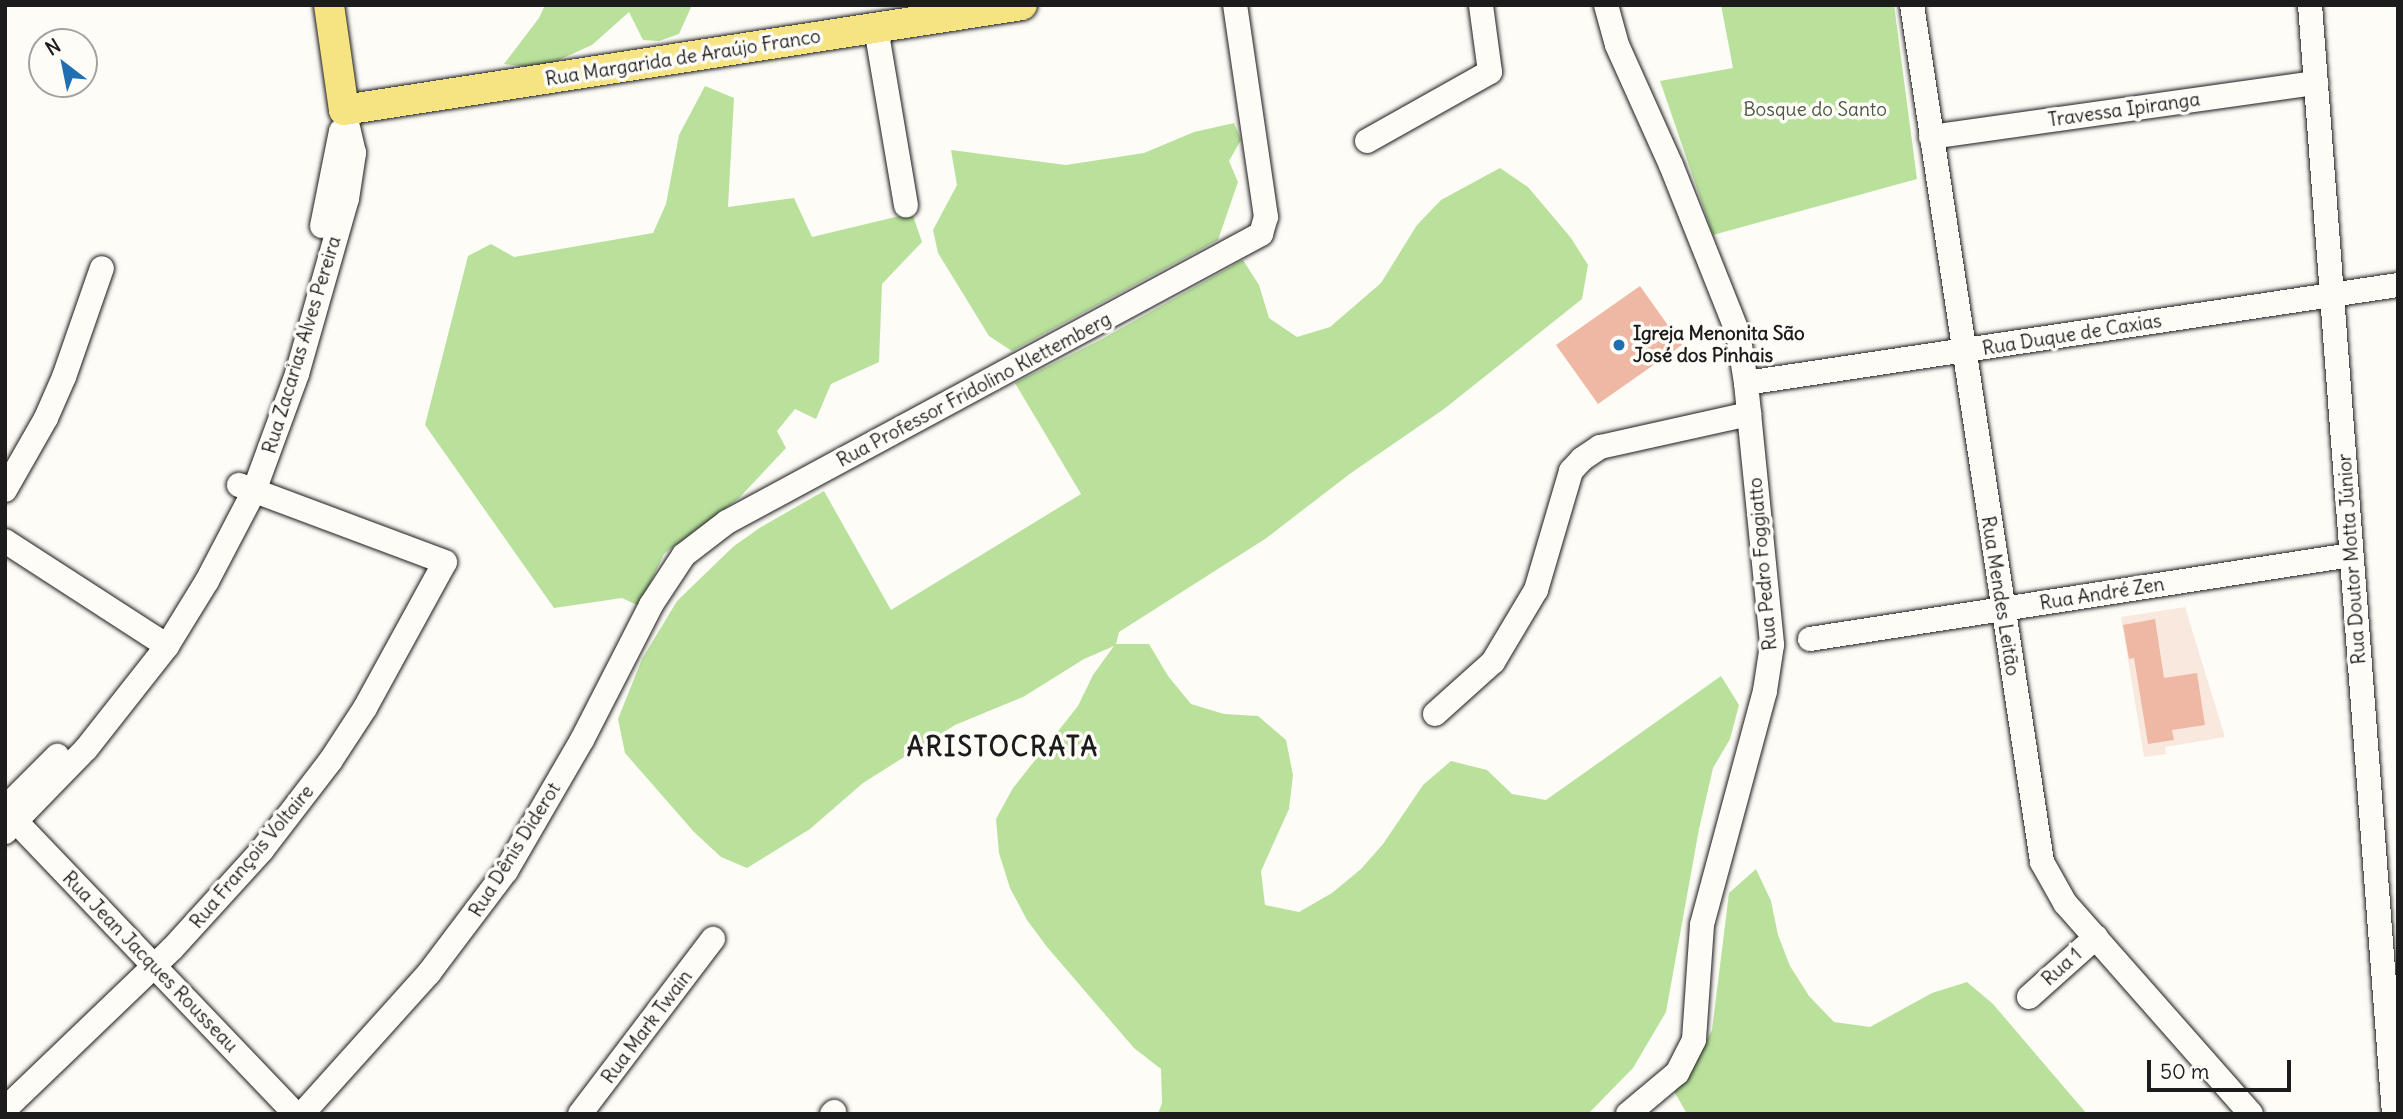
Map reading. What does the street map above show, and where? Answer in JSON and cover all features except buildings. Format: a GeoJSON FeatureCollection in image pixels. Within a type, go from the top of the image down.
{"type":"FeatureCollection","features":[{"type":"Feature","properties":{"kind":"main road","name":"Rua Zacarias Alves Pereira"},"geometry":{"type":"LineString","coordinates":[[329,5],[344,110]]}},
{"type":"Feature","properties":{"kind":"main road","name":"Rua Margarida de Araújo Franco"},"geometry":{"type":"LineString","coordinates":[[344,110],[1022,5]]}},
{"type":"Feature","properties":{"kind":"street","name":"Rua Professor Fridolino Klettemberg"},"geometry":{"type":"LineString","coordinates":[[684,555],[727,522],[1254,240],[1265,227],[1266,217],[1235,5]]}},
{"type":"Feature","properties":{"kind":"street"},"geometry":{"type":"LineString","coordinates":[[1367,141],[1490,72],[1481,5]]}},
{"type":"Feature","properties":{"kind":"street","name":"Rua Pedro Foggiatto"},"geometry":{"type":"LineString","coordinates":[[1606,5],[1617,45],[1671,165],[1733,317],[1746,383],[1770,621],[1770,668],[1702,925],[1695,1040],[1677,1073],[1628,1114]]}},
{"type":"Feature","properties":{"kind":"street","name":"Rua Mendes Leitão"},"geometry":{"type":"LineString","coordinates":[[1912,5],[2042,862],[2065,903],[2251,1114]]}},
{"type":"Feature","properties":{"kind":"street","name":"Rua Doutor Motta Júnior"},"geometry":{"type":"LineString","coordinates":[[2310,5],[2351,555],[2393,1036],[2393,1114]]}},
{"type":"Feature","properties":{"kind":"street"},"geometry":{"type":"LineString","coordinates":[[876,28],[906,205]]}},
{"type":"Feature","properties":{"kind":"street","name":"Travessa Ipiranga"},"geometry":{"type":"LineString","coordinates":[[1931,137],[2316,83]]}},
{"type":"Feature","properties":{"kind":"street","name":"Rua Zacarias Alves Pereira"},"geometry":{"type":"LineString","coordinates":[[8,818],[161,641],[200,561],[246,488],[326,211],[344,110]]}},
{"type":"Feature","properties":{"kind":"street"},"geometry":{"type":"LineString","coordinates":[[5,490],[46,418],[64,377],[102,268]]}},
{"type":"Feature","properties":{"kind":"street","name":"Rua Duque de Caxias"},"geometry":{"type":"LineString","coordinates":[[1746,383],[2398,285]]}},
{"type":"Feature","properties":{"kind":"street"},"geometry":{"type":"LineString","coordinates":[[1435,714],[1493,662],[1536,590],[1571,471],[1582,459],[1600,447],[1749,414]]}},
{"type":"Feature","properties":{"kind":"street","name":"Rua François Voltaire"},"geometry":{"type":"LineString","coordinates":[[5,1110],[155,967],[254,859],[331,760],[377,689],[445,562],[246,488]]}},
{"type":"Feature","properties":{"kind":"street"},"geometry":{"type":"LineString","coordinates":[[5,541],[161,641]]}},
{"type":"Feature","properties":{"kind":"street","name":"Rua Dênis Diderot"},"geometry":{"type":"LineString","coordinates":[[302,1114],[429,973],[506,871],[582,740],[651,605],[684,555]]}},
{"type":"Feature","properties":{"kind":"street","name":"Rua André Zen"},"geometry":{"type":"LineString","coordinates":[[1810,639],[2351,555]]}},
{"type":"Feature","properties":{"kind":"street","name":"Rua Jean Jacques Rousseau"},"geometry":{"type":"LineString","coordinates":[[8,818],[296,1114]]}},
{"type":"Feature","properties":{"kind":"street","name":"Rua 1"},"geometry":{"type":"LineString","coordinates":[[2029,997],[2096,937]]}},
{"type":"Feature","properties":{"kind":"street","name":"Rua Mark Twain"},"geometry":{"type":"LineString","coordinates":[[580,1114],[713,939]]}},
{"type":"Feature","properties":{"kind":"street"},"geometry":{"type":"LineString","coordinates":[[5,1110],[9,1114]]}},
{"type":"Feature","properties":{"kind":"shaded area"},"geometry":{"type":"Polygon","coordinates":[[[2185,607],[2225,737],[2165,747],[2166,754],[2144,757],[2121,617],[2185,607]]]}},
{"type":"Feature","properties":{"kind":"green space"},"geometry":{"type":"Polygon","coordinates":[[[545,5],[692,5],[679,34],[659,41],[643,40],[629,12],[592,45],[541,68],[504,64],[539,18],[545,5]]]}},
{"type":"Feature","properties":{"kind":"green space","name":"Bosque do Santo"},"geometry":{"type":"Polygon","coordinates":[[[1721,5],[1894,5],[1917,179],[1713,235],[1660,81],[1733,68],[1721,5]]]}},
{"type":"Feature","properties":{"kind":"green space"},"geometry":{"type":"Polygon","coordinates":[[[705,86],[734,98],[728,207],[794,198],[812,237],[912,213],[922,242],[882,284],[879,362],[831,384],[816,419],[795,409],[777,431],[786,448],[739,498],[664,554],[639,606],[622,598],[554,608],[425,425],[468,256],[491,244],[514,257],[653,233],[666,204],[679,135],[705,86]]]}},
{"type":"Feature","properties":{"kind":"green space"},"geometry":{"type":"Polygon","coordinates":[[[1234,123],[1241,140],[1229,161],[1238,182],[1218,240],[1012,351],[989,336],[938,253],[933,230],[957,185],[951,150],[1066,165],[1144,153],[1194,132],[1234,123]]]}},
{"type":"Feature","properties":{"kind":"green space"},"geometry":{"type":"Polygon","coordinates":[[[1500,168],[1528,187],[1571,238],[1588,265],[1582,299],[1444,409],[1351,473],[1265,539],[1119,632],[1116,644],[1149,644],[1168,676],[1191,704],[1224,714],[1258,716],[1286,740],[1293,775],[1289,809],[1261,871],[1265,905],[1299,912],[1332,893],[1361,869],[1383,844],[1423,785],[1451,761],[1487,770],[1512,794],[1546,800],[1721,676],[1739,705],[1730,739],[1713,768],[1699,829],[1666,1012],[1633,1068],[1588,1114],[1158,1114],[1162,1103],[1161,1069],[1134,1048],[1047,947],[1027,920],[1010,888],[999,853],[996,819],[1013,788],[1078,706],[1093,675],[1114,646],[1084,659],[1023,697],[955,725],[863,783],[810,829],[747,868],[721,857],[694,832],[625,753],[618,719],[642,659],[677,601],[734,546],[761,527],[824,491],[891,610],[1081,494],[1015,383],[1102,339],[1243,260],[1259,285],[1269,318],[1297,337],[1330,327],[1381,283],[1417,225],[1441,200],[1500,168]]]}},
{"type":"Feature","properties":{"kind":"green space"},"geometry":{"type":"Polygon","coordinates":[[[1756,869],[1771,901],[1778,935],[1790,966],[1809,996],[1834,1022],[1870,1027],[1932,993],[1967,982],[1993,1004],[2087,1114],[1687,1114],[1674,1091],[1695,1062],[1712,1030],[1729,893],[1756,869]]]}},
{"type":"Feature","properties":{"kind":"place","name":"Igreja Menonita São José dos Pinhais"},"geometry":{"type":"Point","coordinates":[1619,345]}},
{"type":"Feature","properties":{"kind":"district","name":"ARISTOCRATA"},"geometry":{"type":"Point","coordinates":[1003,747]}}]}
